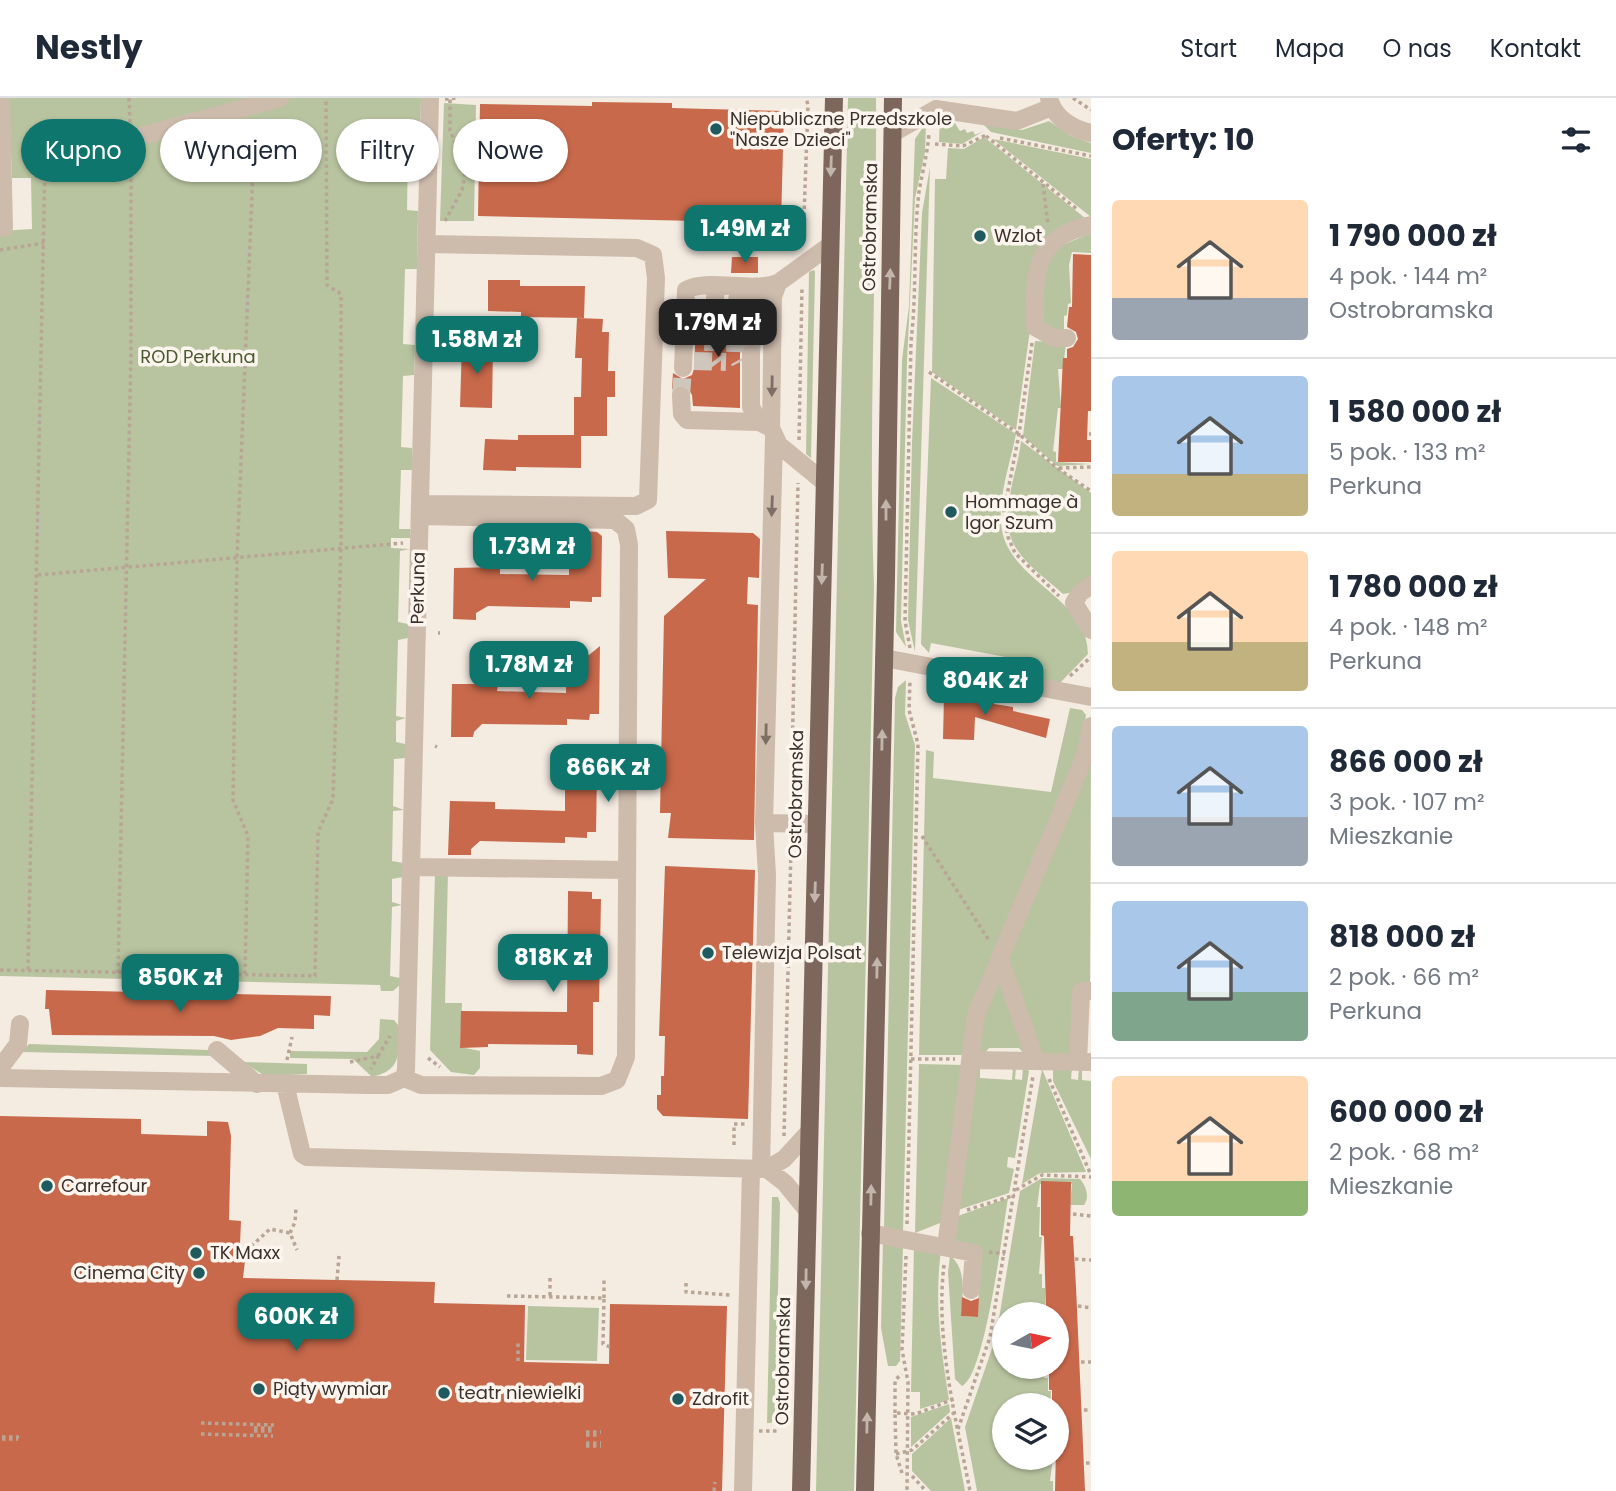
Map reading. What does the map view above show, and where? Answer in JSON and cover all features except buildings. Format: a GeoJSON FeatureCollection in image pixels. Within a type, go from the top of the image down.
{"type":"FeatureCollection","features":[{"type":"Feature","properties":{"kind":"main road","name":"Ostrobramska"},"geometry":{"type":"LineString","coordinates":[[801,1491],[834,98]]}},
{"type":"Feature","properties":{"kind":"main road","name":"Ostrobramska"},"geometry":{"type":"LineString","coordinates":[[865,1491],[884,658],[893,98]]}},
{"type":"Feature","properties":{"kind":"street"},"geometry":{"type":"LineString","coordinates":[[1,98],[4,228]]}},
{"type":"Feature","properties":{"kind":"street"},"geometry":{"type":"LineString","coordinates":[[146,135],[280,98]]}},
{"type":"Feature","properties":{"kind":"street","name":"Perkuna"},"geometry":{"type":"LineString","coordinates":[[404,1078],[407,1070],[430,98]]}},
{"type":"Feature","properties":{"kind":"street"},"geometry":{"type":"LineString","coordinates":[[892,133],[938,110],[1017,121],[1050,103],[1062,120],[1091,133]]}},
{"type":"Feature","properties":{"kind":"street"},"geometry":{"type":"LineString","coordinates":[[1067,338],[1054,338],[1035,327],[1034,290],[1039,261],[1049,243],[1086,219]]}},
{"type":"Feature","properties":{"kind":"street"},"geometry":{"type":"LineString","coordinates":[[420,510],[636,506],[648,500],[656,278],[653,255],[637,248],[426,244]]}},
{"type":"Feature","properties":{"kind":"street"},"geometry":{"type":"LineString","coordinates":[[748,288],[738,295],[744,307],[829,246]]}},
{"type":"Feature","properties":{"kind":"street"},"geometry":{"type":"LineString","coordinates":[[687,361],[685,290],[691,287],[748,288],[772,285]]}},
{"type":"Feature","properties":{"kind":"street"},"geometry":{"type":"LineString","coordinates":[[743,1491],[760,1169],[767,875],[764,823],[772,285]]}},
{"type":"Feature","properties":{"kind":"street"},"geometry":{"type":"LineString","coordinates":[[714,306],[716,290],[722,287]]}},
{"type":"Feature","properties":{"kind":"street"},"geometry":{"type":"LineString","coordinates":[[750,361],[751,407],[783,450],[824,482]]}},
{"type":"Feature","properties":{"kind":"street"},"geometry":{"type":"LineString","coordinates":[[681,396],[682,414],[687,420],[768,430]]}},
{"type":"Feature","properties":{"kind":"street"},"geometry":{"type":"LineString","coordinates":[[0,1078],[388,1085],[404,1078],[421,1086],[601,1086],[618,1080],[626,1057],[629,545],[626,530],[615,520],[420,510]]}},
{"type":"Feature","properties":{"kind":"street"},"geometry":{"type":"LineString","coordinates":[[1091,585],[1080,593],[1074,603],[1091,630]]}},
{"type":"Feature","properties":{"kind":"street"},"geometry":{"type":"LineString","coordinates":[[884,658],[1091,697]]}},
{"type":"Feature","properties":{"kind":"street"},"geometry":{"type":"LineString","coordinates":[[946,1247],[976,1015],[1084,756],[1091,726]]}},
{"type":"Feature","properties":{"kind":"street"},"geometry":{"type":"LineString","coordinates":[[764,823],[816,824]]}},
{"type":"Feature","properties":{"kind":"street"},"geometry":{"type":"LineString","coordinates":[[411,867],[627,870]]}},
{"type":"Feature","properties":{"kind":"street"},"geometry":{"type":"LineString","coordinates":[[1000,959],[1038,1061]]}},
{"type":"Feature","properties":{"kind":"street"},"geometry":{"type":"LineString","coordinates":[[971,1060],[1085,1062],[1080,991],[1090,991]]}},
{"type":"Feature","properties":{"kind":"street"},"geometry":{"type":"LineString","coordinates":[[0,1068],[18,1044],[20,1024]]}},
{"type":"Feature","properties":{"kind":"street"},"geometry":{"type":"LineString","coordinates":[[217,1050],[257,1084]]}},
{"type":"Feature","properties":{"kind":"street"},"geometry":{"type":"LineString","coordinates":[[285,1084],[302,1154],[307,1157],[760,1169],[784,1158],[808,1133]]}},
{"type":"Feature","properties":{"kind":"street"},"geometry":{"type":"LineString","coordinates":[[760,1169],[785,1183],[807,1210]]}},
{"type":"Feature","properties":{"kind":"street"},"geometry":{"type":"LineString","coordinates":[[870,1233],[974,1253],[971,1290]]}},
{"type":"Feature","properties":{"kind":"path"},"geometry":{"type":"LineString","coordinates":[[128,98],[130,119]]}},
{"type":"Feature","properties":{"kind":"path"},"geometry":{"type":"LineString","coordinates":[[0,970],[315,976],[318,832],[333,799],[341,547],[341,294],[327,285],[326,98]]}},
{"type":"Feature","properties":{"kind":"path"},"geometry":{"type":"LineString","coordinates":[[804,232],[808,105],[806,98]]}},
{"type":"Feature","properties":{"kind":"path"},"geometry":{"type":"LineString","coordinates":[[1073,98],[1090,110]]}},
{"type":"Feature","properties":{"kind":"path"},"geometry":{"type":"LineString","coordinates":[[441,228],[462,190],[466,168],[450,131],[450,99]]}},
{"type":"Feature","properties":{"kind":"path"},"geometry":{"type":"LineString","coordinates":[[245,974],[248,836],[233,800],[237,558],[256,105]]}},
{"type":"Feature","properties":{"kind":"path"},"geometry":{"type":"LineString","coordinates":[[908,1491],[908,1381],[901,1350],[918,744],[909,710],[910,662],[905,621],[911,341],[916,299],[919,192],[938,110]]}},
{"type":"Feature","properties":{"kind":"path"},"geometry":{"type":"LineString","coordinates":[[985,134],[1086,219]]}},
{"type":"Feature","properties":{"kind":"path"},"geometry":{"type":"LineString","coordinates":[[935,144],[963,146],[985,134],[1091,156]]}},
{"type":"Feature","properties":{"kind":"path"},"geometry":{"type":"LineString","coordinates":[[28,971],[45,182]]}},
{"type":"Feature","properties":{"kind":"path"},"geometry":{"type":"LineString","coordinates":[[118,973],[124,569],[131,352],[131,182]]}},
{"type":"Feature","properties":{"kind":"path"},"geometry":{"type":"LineString","coordinates":[[1043,184],[1049,243]]}},
{"type":"Feature","properties":{"kind":"path"},"geometry":{"type":"LineString","coordinates":[[0,250],[44,243]]}},
{"type":"Feature","properties":{"kind":"path"},"geometry":{"type":"LineString","coordinates":[[800,422],[802,314]]}},
{"type":"Feature","properties":{"kind":"path"},"geometry":{"type":"LineString","coordinates":[[1035,327],[1004,511],[1008,537],[1015,552],[1063,599],[1074,603]]}},
{"type":"Feature","properties":{"kind":"path"},"geometry":{"type":"LineString","coordinates":[[929,372],[1019,434],[1057,468],[1091,491]]}},
{"type":"Feature","properties":{"kind":"path"},"geometry":{"type":"LineString","coordinates":[[1057,468],[1091,467]]}},
{"type":"Feature","properties":{"kind":"path"},"geometry":{"type":"LineString","coordinates":[[792,806],[798,492]]}},
{"type":"Feature","properties":{"kind":"path"},"geometry":{"type":"LineString","coordinates":[[38,575],[341,547],[419,543]]}},
{"type":"Feature","properties":{"kind":"path"},"geometry":{"type":"LineString","coordinates":[[1057,690],[1091,657]]}},
{"type":"Feature","properties":{"kind":"path"},"geometry":{"type":"LineString","coordinates":[[922,836],[1000,959]]}},
{"type":"Feature","properties":{"kind":"path"},"geometry":{"type":"LineString","coordinates":[[784,1146],[790,848]]}},
{"type":"Feature","properties":{"kind":"path"},"geometry":{"type":"LineString","coordinates":[[287,1060],[292,1037]]}},
{"type":"Feature","properties":{"kind":"path"},"geometry":{"type":"LineString","coordinates":[[351,1062],[378,1056],[369,1077]]}},
{"type":"Feature","properties":{"kind":"path"},"geometry":{"type":"LineString","coordinates":[[911,1059],[971,1060]]}},
{"type":"Feature","properties":{"kind":"path"},"geometry":{"type":"LineString","coordinates":[[950,1215],[1015,1192],[1042,1175],[1091,1176],[1038,1061]]}},
{"type":"Feature","properties":{"kind":"path"},"geometry":{"type":"LineString","coordinates":[[958,1429],[990,1338],[1038,1061]]}},
{"type":"Feature","properties":{"kind":"path"},"geometry":{"type":"LineString","coordinates":[[296,1208],[295,1222],[290,1233],[297,1250]]}},
{"type":"Feature","properties":{"kind":"path"},"geometry":{"type":"LineString","coordinates":[[1073,1214],[1091,1216]]}},
{"type":"Feature","properties":{"kind":"path"},"geometry":{"type":"LineString","coordinates":[[246,1251],[270,1229],[290,1233]]}},
{"type":"Feature","properties":{"kind":"path"},"geometry":{"type":"LineString","coordinates":[[946,1247],[943,1280],[944,1325],[958,1429],[970,1491]]}},
{"type":"Feature","properties":{"kind":"path"},"geometry":{"type":"LineString","coordinates":[[337,1280],[340,1256]]}},
{"type":"Feature","properties":{"kind":"path"},"geometry":{"type":"LineString","coordinates":[[1075,1259],[1091,1260]]}},
{"type":"Feature","properties":{"kind":"path"},"geometry":{"type":"LineString","coordinates":[[550,1278],[550,1297]]}},
{"type":"Feature","properties":{"kind":"path"},"geometry":{"type":"LineString","coordinates":[[604,1280],[603,1344],[610,1347]]}},
{"type":"Feature","properties":{"kind":"path"},"geometry":{"type":"LineString","coordinates":[[686,1283],[686,1292],[734,1295]]}},
{"type":"Feature","properties":{"kind":"path"},"geometry":{"type":"LineString","coordinates":[[508,1296],[604,1298]]}},
{"type":"Feature","properties":{"kind":"path"},"geometry":{"type":"LineString","coordinates":[[1078,1306],[1091,1308]]}},
{"type":"Feature","properties":{"kind":"path"},"geometry":{"type":"LineString","coordinates":[[519,1342],[519,1361]]}},
{"type":"Feature","properties":{"kind":"path"},"geometry":{"type":"LineString","coordinates":[[1080,1362],[1091,1362]]}},
{"type":"Feature","properties":{"kind":"path"},"geometry":{"type":"LineString","coordinates":[[902,1374],[895,1380],[896,1454],[902,1473]]}},
{"type":"Feature","properties":{"kind":"path"},"geometry":{"type":"LineString","coordinates":[[895,1413],[916,1414],[954,1399]]}},
{"type":"Feature","properties":{"kind":"path"},"geometry":{"type":"LineString","coordinates":[[916,1406],[916,1414]]}},
{"type":"Feature","properties":{"kind":"path"},"geometry":{"type":"LineString","coordinates":[[1084,1410],[1091,1410]]}},
{"type":"Feature","properties":{"kind":"path"},"geometry":{"type":"LineString","coordinates":[[896,1454],[908,1451],[956,1411]]}},
{"type":"Feature","properties":{"kind":"path"},"geometry":{"type":"LineString","coordinates":[[201,1423],[273,1430]]}},
{"type":"Feature","properties":{"kind":"path"},"geometry":{"type":"LineString","coordinates":[[254,1430],[273,1430]]}},
{"type":"Feature","properties":{"kind":"path"},"geometry":{"type":"LineString","coordinates":[[201,1434],[273,1430]]}},
{"type":"Feature","properties":{"kind":"path"},"geometry":{"type":"LineString","coordinates":[[586,1434],[601,1434]]}},
{"type":"Feature","properties":{"kind":"path"},"geometry":{"type":"LineString","coordinates":[[2,1438],[19,1438]]}},
{"type":"Feature","properties":{"kind":"path"},"geometry":{"type":"LineString","coordinates":[[586,1444],[601,1445]]}},
{"type":"Feature","properties":{"kind":"path"},"geometry":{"type":"LineString","coordinates":[[912,1476],[926,1491]]}},
{"type":"Feature","properties":{"kind":"path"},"geometry":{"type":"LineString","coordinates":[[716,1482],[716,1491]]}},
{"type":"Feature","properties":{"kind":"green space","name":"ROD Perkuna"},"geometry":{"type":"Polygon","coordinates":[[[9,98],[421,98],[421,119],[336,119],[336,182],[407,182],[407,210],[418,211],[417,269],[405,269],[403,344],[415,345],[414,375],[403,376],[401,447],[412,448],[412,470],[401,470],[399,529],[410,529],[410,538],[391,538],[391,548],[410,549],[400,551],[398,622],[408,624],[408,638],[398,640],[396,716],[406,718],[396,721],[396,742],[405,744],[405,758],[394,759],[393,806],[404,810],[393,811],[392,861],[403,863],[403,877],[392,879],[392,902],[402,905],[392,907],[390,976],[400,978],[400,985],[393,991],[381,991],[380,985],[0,976],[0,231],[32,229],[31,182],[146,182],[146,119],[21,119],[21,178],[12,178],[9,98]]]}},
{"type":"Feature","properties":{"kind":"green space"},"geometry":{"type":"Polygon","coordinates":[[[848,98],[876,98],[872,466],[874,588],[854,1491],[816,1491],[848,98]]]}},
{"type":"Feature","properties":{"kind":"green space"},"geometry":{"type":"Polygon","coordinates":[[[444,103],[476,105],[476,119],[453,119],[453,182],[475,182],[474,221],[440,221],[444,103]]]}},
{"type":"Feature","properties":{"kind":"green space"},"geometry":{"type":"Polygon","coordinates":[[[940,115],[951,117],[960,131],[973,131],[975,135],[984,131],[962,144],[939,142],[940,115]]]}},
{"type":"Feature","properties":{"kind":"green space"},"geometry":{"type":"Polygon","coordinates":[[[1049,121],[1071,136],[1091,143],[1091,153],[991,132],[983,124],[1022,130],[1049,121]]]}},
{"type":"Feature","properties":{"kind":"green space"},"geometry":{"type":"Polygon","coordinates":[[[926,123],[925,152],[915,198],[907,361],[901,621],[906,647],[896,632],[902,360],[909,306],[915,139],[926,123]]]}},
{"type":"Feature","properties":{"kind":"green space"},"geometry":{"type":"Polygon","coordinates":[[[984,137],[1090,222],[1054,234],[1031,323],[1016,430],[932,372],[935,179],[946,179],[948,148],[964,149],[984,137]]]}},
{"type":"Feature","properties":{"kind":"green space"},"geometry":{"type":"Polygon","coordinates":[[[993,139],[1091,159],[1091,217],[993,139]]]}},
{"type":"Feature","properties":{"kind":"green space"},"geometry":{"type":"Polygon","coordinates":[[[930,167],[915,652],[908,620],[912,443],[922,213],[930,167]]]}},
{"type":"Feature","properties":{"kind":"green space"},"geometry":{"type":"Polygon","coordinates":[[[1091,233],[1091,253],[1072,252],[1069,265],[1071,303],[1068,304],[1067,315],[1064,316],[1064,330],[1044,328],[1039,286],[1053,249],[1091,233]]]}},
{"type":"Feature","properties":{"kind":"green space"},"geometry":{"type":"Polygon","coordinates":[[[814,270],[811,458],[806,454],[809,272],[814,270]]]}},
{"type":"Feature","properties":{"kind":"green space"},"geometry":{"type":"Polygon","coordinates":[[[1035,341],[1066,343],[1063,369],[1058,369],[1061,408],[1058,408],[1053,451],[1056,452],[1056,462],[1091,464],[1057,466],[1023,436],[1035,341]]]}},
{"type":"Feature","properties":{"kind":"green space"},"geometry":{"type":"Polygon","coordinates":[[[931,378],[1016,434],[1002,498],[1003,535],[1022,567],[1065,606],[1085,635],[1088,654],[1059,684],[1010,671],[1011,658],[931,643],[929,653],[921,644],[931,378]]]}},
{"type":"Feature","properties":{"kind":"green space"},"geometry":{"type":"Polygon","coordinates":[[[1021,441],[1091,493],[1091,579],[1074,592],[1063,594],[1038,573],[1021,555],[1010,536],[1008,509],[1021,441]]]}},
{"type":"Feature","properties":{"kind":"green space"},"geometry":{"type":"Polygon","coordinates":[[[906,680],[905,714],[915,745],[903,1232],[884,1228],[895,698],[898,687],[906,680]]]}},
{"type":"Feature","properties":{"kind":"green space"},"geometry":{"type":"Polygon","coordinates":[[[1070,708],[1082,710],[1086,715],[1081,745],[968,1055],[919,1055],[926,750],[934,752],[933,778],[1051,792],[1070,708]]]}},
{"type":"Feature","properties":{"kind":"green space"},"geometry":{"type":"Polygon","coordinates":[[[1091,753],[1090,983],[1077,984],[1073,1053],[1041,1053],[1006,962],[1091,753]]]}},
{"type":"Feature","properties":{"kind":"green space"},"geometry":{"type":"Polygon","coordinates":[[[435,872],[448,872],[445,1003],[462,1003],[460,1047],[480,1051],[480,1068],[474,1075],[451,1072],[430,1050],[435,872]]]}},
{"type":"Feature","properties":{"kind":"green space"},"geometry":{"type":"Polygon","coordinates":[[[1000,972],[1026,1056],[1019,1048],[989,1048],[983,1055],[978,1055],[980,1016],[1000,972]]]}},
{"type":"Feature","properties":{"kind":"green space"},"geometry":{"type":"Polygon","coordinates":[[[380,1019],[394,1020],[398,1025],[397,1058],[390,1070],[382,1074],[372,1077],[353,1059],[290,1058],[290,1051],[367,1052],[379,1039],[380,1019]]]}},
{"type":"Feature","properties":{"kind":"green space"},"geometry":{"type":"Polygon","coordinates":[[[29,1044],[209,1050],[216,1056],[21,1052],[29,1044]]]}},
{"type":"Feature","properties":{"kind":"green space"},"geometry":{"type":"Polygon","coordinates":[[[243,1062],[307,1064],[307,1074],[265,1076],[243,1062]]]}},
{"type":"Feature","properties":{"kind":"green space"},"geometry":{"type":"Polygon","coordinates":[[[919,1064],[963,1065],[945,1221],[915,1233],[919,1064]]]}},
{"type":"Feature","properties":{"kind":"green space"},"geometry":{"type":"Polygon","coordinates":[[[980,1067],[980,1078],[1012,1080],[1013,1067],[1016,1067],[1015,1079],[1022,1080],[1023,1067],[1029,1071],[1015,1158],[1008,1157],[1007,1167],[1014,1169],[1009,1193],[955,1211],[975,1069],[980,1067]]]}},
{"type":"Feature","properties":{"kind":"green space"},"geometry":{"type":"Polygon","coordinates":[[[1053,1068],[1072,1068],[1071,1079],[1078,1080],[1079,1068],[1082,1068],[1082,1080],[1091,1081],[1091,1159],[1053,1081],[1053,1068]]]}},
{"type":"Feature","properties":{"kind":"green space"},"geometry":{"type":"Polygon","coordinates":[[[1042,1069],[1086,1172],[1040,1173],[1022,1184],[1042,1069]]]}},
{"type":"Feature","properties":{"kind":"green space"},"geometry":{"type":"Polygon","coordinates":[[[1042,1178],[1080,1179],[1087,1195],[1084,1205],[1070,1205],[1072,1184],[1040,1184],[1037,1207],[1040,1207],[1039,1237],[1042,1237],[1039,1274],[1042,1274],[1042,1288],[1045,1288],[1045,1302],[1002,1302],[1020,1191],[1042,1178]]]}},
{"type":"Feature","properties":{"kind":"green space"},"geometry":{"type":"Polygon","coordinates":[[[772,1197],[778,1197],[780,1203],[775,1419],[767,1423],[772,1197]]]}},
{"type":"Feature","properties":{"kind":"green space"},"geometry":{"type":"Polygon","coordinates":[[[1008,1198],[985,1330],[978,1357],[970,1376],[962,1386],[955,1379],[948,1272],[950,1256],[962,1276],[961,1316],[978,1317],[980,1249],[953,1242],[955,1217],[1008,1198]]]}},
{"type":"Feature","properties":{"kind":"green space"},"geometry":{"type":"Polygon","coordinates":[[[883,1240],[903,1244],[900,1361],[896,1366],[888,1366],[881,1328],[883,1240]]]}},
{"type":"Feature","properties":{"kind":"green space"},"geometry":{"type":"Polygon","coordinates":[[[914,1246],[941,1251],[938,1307],[949,1400],[920,1409],[920,1392],[911,1392],[914,1246]]]}},
{"type":"Feature","properties":{"kind":"green space"},"geometry":{"type":"Polygon","coordinates":[[[528,1306],[599,1308],[597,1361],[526,1360],[528,1306]]]}},
{"type":"Feature","properties":{"kind":"green space"},"geometry":{"type":"Polygon","coordinates":[[[992,1349],[992,1379],[1048,1379],[1048,1391],[1051,1393],[992,1393],[992,1470],[1051,1470],[1050,1481],[1053,1481],[1053,1491],[977,1491],[965,1427],[992,1349]]]}},
{"type":"Feature","properties":{"kind":"green space"},"geometry":{"type":"Polygon","coordinates":[[[949,1404],[950,1412],[911,1447],[911,1417],[949,1404]]]}},
{"type":"Feature","properties":{"kind":"green space"},"geometry":{"type":"Polygon","coordinates":[[[951,1418],[965,1491],[931,1491],[912,1471],[912,1454],[951,1418]]]}},
{"type":"Feature","properties":{"kind":"tunnel"},"geometry":{"type":"LineString","coordinates":[[714,306],[713,354],[719,362]]}},
{"type":"Feature","properties":{"kind":"tunnel"},"geometry":{"type":"LineString","coordinates":[[736,307],[735,353],[740,362]]}},
{"type":"Feature","properties":{"kind":"tunnel"},"geometry":{"type":"LineString","coordinates":[[751,354],[753,307]]}},
{"type":"Feature","properties":{"kind":"tunnel"},"geometry":{"type":"LineString","coordinates":[[694,361],[726,362]]}},
{"type":"Feature","properties":{"kind":"tunnel"},"geometry":{"type":"LineString","coordinates":[[681,396],[683,368]]}},
{"type":"Feature","properties":{"kind":"place","name":"Niepubliczne Przedszkole \"Nasze Dzieci\""},"geometry":{"type":"Point","coordinates":[716,129]}},
{"type":"Feature","properties":{"kind":"place","name":"Wzlot"},"geometry":{"type":"Point","coordinates":[980,236]}},
{"type":"Feature","properties":{"kind":"place","name":"Hommage à Igor Szum"},"geometry":{"type":"Point","coordinates":[951,512]}},
{"type":"Feature","properties":{"kind":"place","name":"Telewizja Polsat"},"geometry":{"type":"Point","coordinates":[708,953]}},
{"type":"Feature","properties":{"kind":"place","name":"Carrefour"},"geometry":{"type":"Point","coordinates":[47,1186]}},
{"type":"Feature","properties":{"kind":"place","name":"TK Maxx"},"geometry":{"type":"Point","coordinates":[196,1253]}},
{"type":"Feature","properties":{"kind":"place","name":"Cinema City"},"geometry":{"type":"Point","coordinates":[199,1273]}},
{"type":"Feature","properties":{"kind":"place","name":"Piąty wymiar"},"geometry":{"type":"Point","coordinates":[259,1389]}},
{"type":"Feature","properties":{"kind":"place","name":"teatr niewielki"},"geometry":{"type":"Point","coordinates":[444,1393]}},
{"type":"Feature","properties":{"kind":"place","name":"Zdrofit"},"geometry":{"type":"Point","coordinates":[678,1399]}}]}
